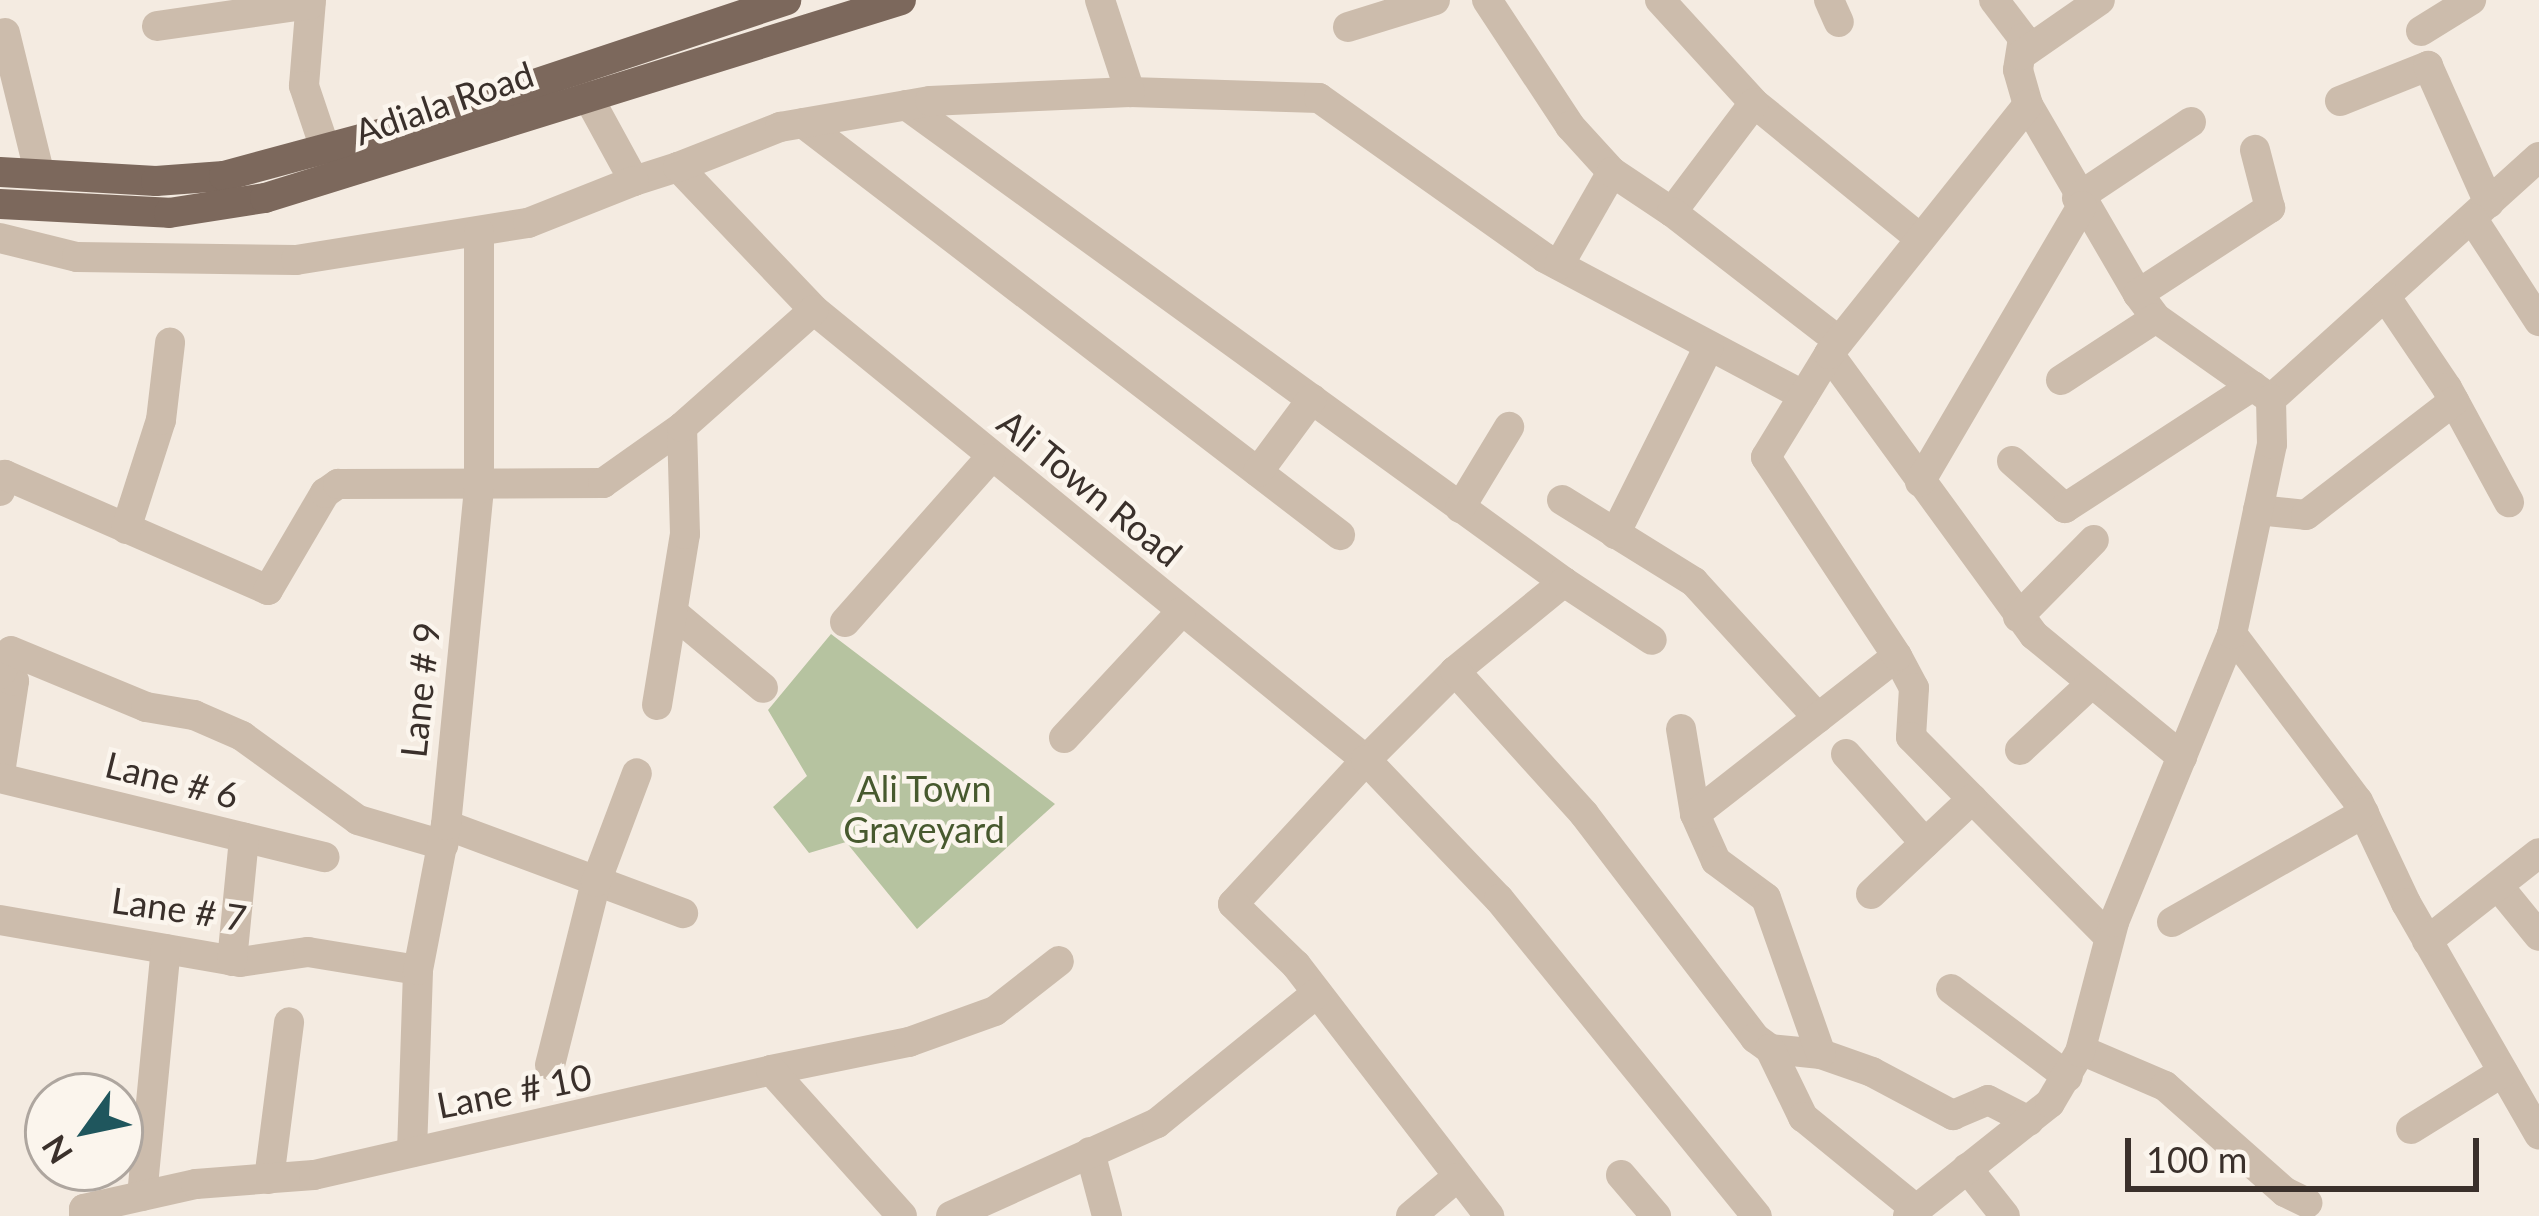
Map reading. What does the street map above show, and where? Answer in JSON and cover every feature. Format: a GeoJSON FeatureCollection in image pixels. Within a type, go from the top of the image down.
{"type":"FeatureCollection","features":[{"type":"Feature","properties":{"kind":"main road"},"geometry":{"type":"LineString","coordinates":[[0,172],[224,176],[323,149],[716,10],[786,0]]}},
{"type":"Feature","properties":{"kind":"main road","name":"Adiala Road"},"geometry":{"type":"LineString","coordinates":[[0,204],[169,213],[337,180],[587,95],[889,2]]}},
{"type":"Feature","properties":{"kind":"street"},"geometry":{"type":"LineString","coordinates":[[1100,0],[1130,92]]}},
{"type":"Feature","properties":{"kind":"street"},"geometry":{"type":"LineString","coordinates":[[1348,27],[1435,0]]}},
{"type":"Feature","properties":{"kind":"street"},"geometry":{"type":"LineString","coordinates":[[1487,0],[1570,126],[1612,172],[1672,212],[1834,347],[1920,482],[2018,617],[2182,757]]}},
{"type":"Feature","properties":{"kind":"street"},"geometry":{"type":"LineString","coordinates":[[1660,0],[1754,103],[1921,239]]}},
{"type":"Feature","properties":{"kind":"street"},"geometry":{"type":"LineString","coordinates":[[1455,671],[1584,814],[1770,1049],[1803,1117],[1912,1212],[2029,1121],[2074,1064],[2109,937],[2232,634],[2272,444],[2262,393],[2147,306],[2079,202],[2028,105],[2020,55],[2023,38],[1994,0]]}},
{"type":"Feature","properties":{"kind":"street"},"geometry":{"type":"LineString","coordinates":[[2020,55],[2100,0]]}},
{"type":"Feature","properties":{"kind":"street"},"geometry":{"type":"LineString","coordinates":[[2421,31],[2471,0]]}},
{"type":"Feature","properties":{"kind":"street"},"geometry":{"type":"LineString","coordinates":[[157,26],[310,2],[304,86],[337,180]]}},
{"type":"Feature","properties":{"kind":"street"},"geometry":{"type":"LineString","coordinates":[[5,33],[40,175]]}},
{"type":"Feature","properties":{"kind":"street"},"geometry":{"type":"LineString","coordinates":[[2340,101],[2428,66],[2480,210],[2539,321]]}},
{"type":"Feature","properties":{"kind":"street"},"geometry":{"type":"LineString","coordinates":[[0,238],[77,257],[296,260],[528,223],[803,123],[906,105],[1130,92],[1319,98],[1559,265],[1804,396]]}},
{"type":"Feature","properties":{"kind":"street"},"geometry":{"type":"LineString","coordinates":[[587,95],[634,181]]}},
{"type":"Feature","properties":{"kind":"street"},"geometry":{"type":"LineString","coordinates":[[1672,212],[1754,103]]}},
{"type":"Feature","properties":{"kind":"street"},"geometry":{"type":"LineString","coordinates":[[906,105],[1460,508],[1652,640]]}},
{"type":"Feature","properties":{"kind":"street"},"geometry":{"type":"LineString","coordinates":[[2028,105],[1834,347],[1766,458],[1897,656],[1913,688],[1911,737],[2109,937]]}},
{"type":"Feature","properties":{"kind":"street"},"geometry":{"type":"LineString","coordinates":[[1920,482],[2079,202],[2191,122]]}},
{"type":"Feature","properties":{"kind":"street"},"geometry":{"type":"LineString","coordinates":[[803,123],[1340,535]]}},
{"type":"Feature","properties":{"kind":"street"},"geometry":{"type":"LineString","coordinates":[[2061,380],[2270,208],[2254,149]]}},
{"type":"Feature","properties":{"kind":"street"},"geometry":{"type":"LineString","coordinates":[[2012,461],[2065,508],[2262,393],[2385,296],[2539,157]]}},
{"type":"Feature","properties":{"kind":"street","name":"Ali Town Road"},"geometry":{"type":"LineString","coordinates":[[678,167],[814,310],[989,458],[1366,760],[1499,899],[1757,1216]]}},
{"type":"Feature","properties":{"kind":"street"},"geometry":{"type":"LineString","coordinates":[[1559,265],[1612,172]]}},
{"type":"Feature","properties":{"kind":"street","name":"Lane # 9"},"geometry":{"type":"LineString","coordinates":[[412,1152],[418,970],[444,835],[479,489],[479,232]]}},
{"type":"Feature","properties":{"kind":"street"},"geometry":{"type":"LineString","coordinates":[[2385,296],[2454,401],[2509,502]]}},
{"type":"Feature","properties":{"kind":"street"},"geometry":{"type":"LineString","coordinates":[[0,491],[5,476],[268,590],[331,488],[350,481],[479,489],[603,483],[682,427],[814,310]]}},
{"type":"Feature","properties":{"kind":"street"},"geometry":{"type":"LineString","coordinates":[[126,529],[160,420],[170,343]]}},
{"type":"Feature","properties":{"kind":"street"},"geometry":{"type":"LineString","coordinates":[[1615,534],[1709,346]]}},
{"type":"Feature","properties":{"kind":"street"},"geometry":{"type":"LineString","coordinates":[[1258,472],[1312,399]]}},
{"type":"Feature","properties":{"kind":"street"},"geometry":{"type":"LineString","coordinates":[[2258,510],[2306,514],[2454,401]]}},
{"type":"Feature","properties":{"kind":"street"},"geometry":{"type":"LineString","coordinates":[[657,705],[677,616],[682,427]]}},
{"type":"Feature","properties":{"kind":"street"},"geometry":{"type":"LineString","coordinates":[[1460,508],[1509,427]]}},
{"type":"Feature","properties":{"kind":"street"},"geometry":{"type":"LineString","coordinates":[[845,622],[989,458]]}},
{"type":"Feature","properties":{"kind":"street"},"geometry":{"type":"LineString","coordinates":[[1562,500],[1694,582],[1818,718]]}},
{"type":"Feature","properties":{"kind":"street"},"geometry":{"type":"LineString","coordinates":[[2018,617],[2094,540]]}},
{"type":"Feature","properties":{"kind":"street"},"geometry":{"type":"LineString","coordinates":[[1489,1216],[1296,965],[1233,904],[1455,671],[1564,582]]}},
{"type":"Feature","properties":{"kind":"street"},"geometry":{"type":"LineString","coordinates":[[1064,738],[1181,612]]}},
{"type":"Feature","properties":{"kind":"street"},"geometry":{"type":"LineString","coordinates":[[677,616],[763,688]]}},
{"type":"Feature","properties":{"kind":"street"},"geometry":{"type":"LineString","coordinates":[[2232,634],[2364,813],[2427,941],[2539,1134]]}},
{"type":"Feature","properties":{"kind":"street"},"geometry":{"type":"LineString","coordinates":[[0,776],[14,681],[0,674],[11,651],[146,707],[242,736],[348,814],[444,835],[596,881],[682,913]]}},
{"type":"Feature","properties":{"kind":"street"},"geometry":{"type":"LineString","coordinates":[[1695,814],[1897,656]]}},
{"type":"Feature","properties":{"kind":"street"},"geometry":{"type":"LineString","coordinates":[[2020,750],[2092,683]]}},
{"type":"Feature","properties":{"kind":"street"},"geometry":{"type":"LineString","coordinates":[[1681,729],[1695,814],[1716,861],[1766,898],[1821,1054]]}},
{"type":"Feature","properties":{"kind":"street"},"geometry":{"type":"LineString","coordinates":[[1846,754],[1925,843]]}},
{"type":"Feature","properties":{"kind":"street"},"geometry":{"type":"LineString","coordinates":[[550,1065],[596,881],[637,772]]}},
{"type":"Feature","properties":{"kind":"street","name":"Lane # 6"},"geometry":{"type":"LineString","coordinates":[[0,776],[325,857]]}},
{"type":"Feature","properties":{"kind":"street"},"geometry":{"type":"LineString","coordinates":[[1871,894],[1972,799]]}},
{"type":"Feature","properties":{"kind":"street"},"geometry":{"type":"LineString","coordinates":[[2172,922],[2364,813]]}},
{"type":"Feature","properties":{"kind":"street"},"geometry":{"type":"LineString","coordinates":[[232,961],[244,838]]}},
{"type":"Feature","properties":{"kind":"street"},"geometry":{"type":"LineString","coordinates":[[2427,941],[2539,853]]}},
{"type":"Feature","properties":{"kind":"street"},"geometry":{"type":"LineString","coordinates":[[2499,887],[2539,936]]}},
{"type":"Feature","properties":{"kind":"street","name":"Lane # 7"},"geometry":{"type":"LineString","coordinates":[[0,920],[232,961],[308,952],[418,970]]}},
{"type":"Feature","properties":{"kind":"street"},"geometry":{"type":"LineString","coordinates":[[142,1196],[166,949]]}},
{"type":"Feature","properties":{"kind":"street","name":"Lane # 10"},"geometry":{"type":"LineString","coordinates":[[83,1216],[84,1209],[142,1196],[269,1179],[412,1152],[909,1042],[995,1011],[1059,961]]}},
{"type":"Feature","properties":{"kind":"street"},"geometry":{"type":"LineString","coordinates":[[1951,989],[2074,1064],[2165,1086],[2285,1192],[2308,1203]]}},
{"type":"Feature","properties":{"kind":"street"},"geometry":{"type":"LineString","coordinates":[[950,1216],[1157,1123],[1317,993]]}},
{"type":"Feature","properties":{"kind":"street"},"geometry":{"type":"LineString","coordinates":[[269,1179],[289,1022]]}},
{"type":"Feature","properties":{"kind":"street"},"geometry":{"type":"LineString","coordinates":[[1770,1049],[1821,1054],[1953,1115],[1988,1100],[2029,1121]]}},
{"type":"Feature","properties":{"kind":"street"},"geometry":{"type":"LineString","coordinates":[[771,1070],[902,1216]]}},
{"type":"Feature","properties":{"kind":"street"},"geometry":{"type":"LineString","coordinates":[[2411,1129],[2503,1072]]}},
{"type":"Feature","properties":{"kind":"street"},"geometry":{"type":"LineString","coordinates":[[1090,1152],[1107,1216]]}},
{"type":"Feature","properties":{"kind":"street"},"geometry":{"type":"LineString","coordinates":[[1967,1168],[2005,1216]]}},
{"type":"Feature","properties":{"kind":"street"},"geometry":{"type":"LineString","coordinates":[[1621,1175],[1656,1216]]}},
{"type":"Feature","properties":{"kind":"street"},"geometry":{"type":"LineString","coordinates":[[1411,1216],[1456,1178]]}},
{"type":"Feature","properties":{"kind":"green space","name":"Ali Town Graveyard"},"geometry":{"type":"Polygon","coordinates":[[[831,634],[1055,804],[917,929],[846,842],[809,853],[773,807],[807,776],[768,710],[831,634]]]}}]}
